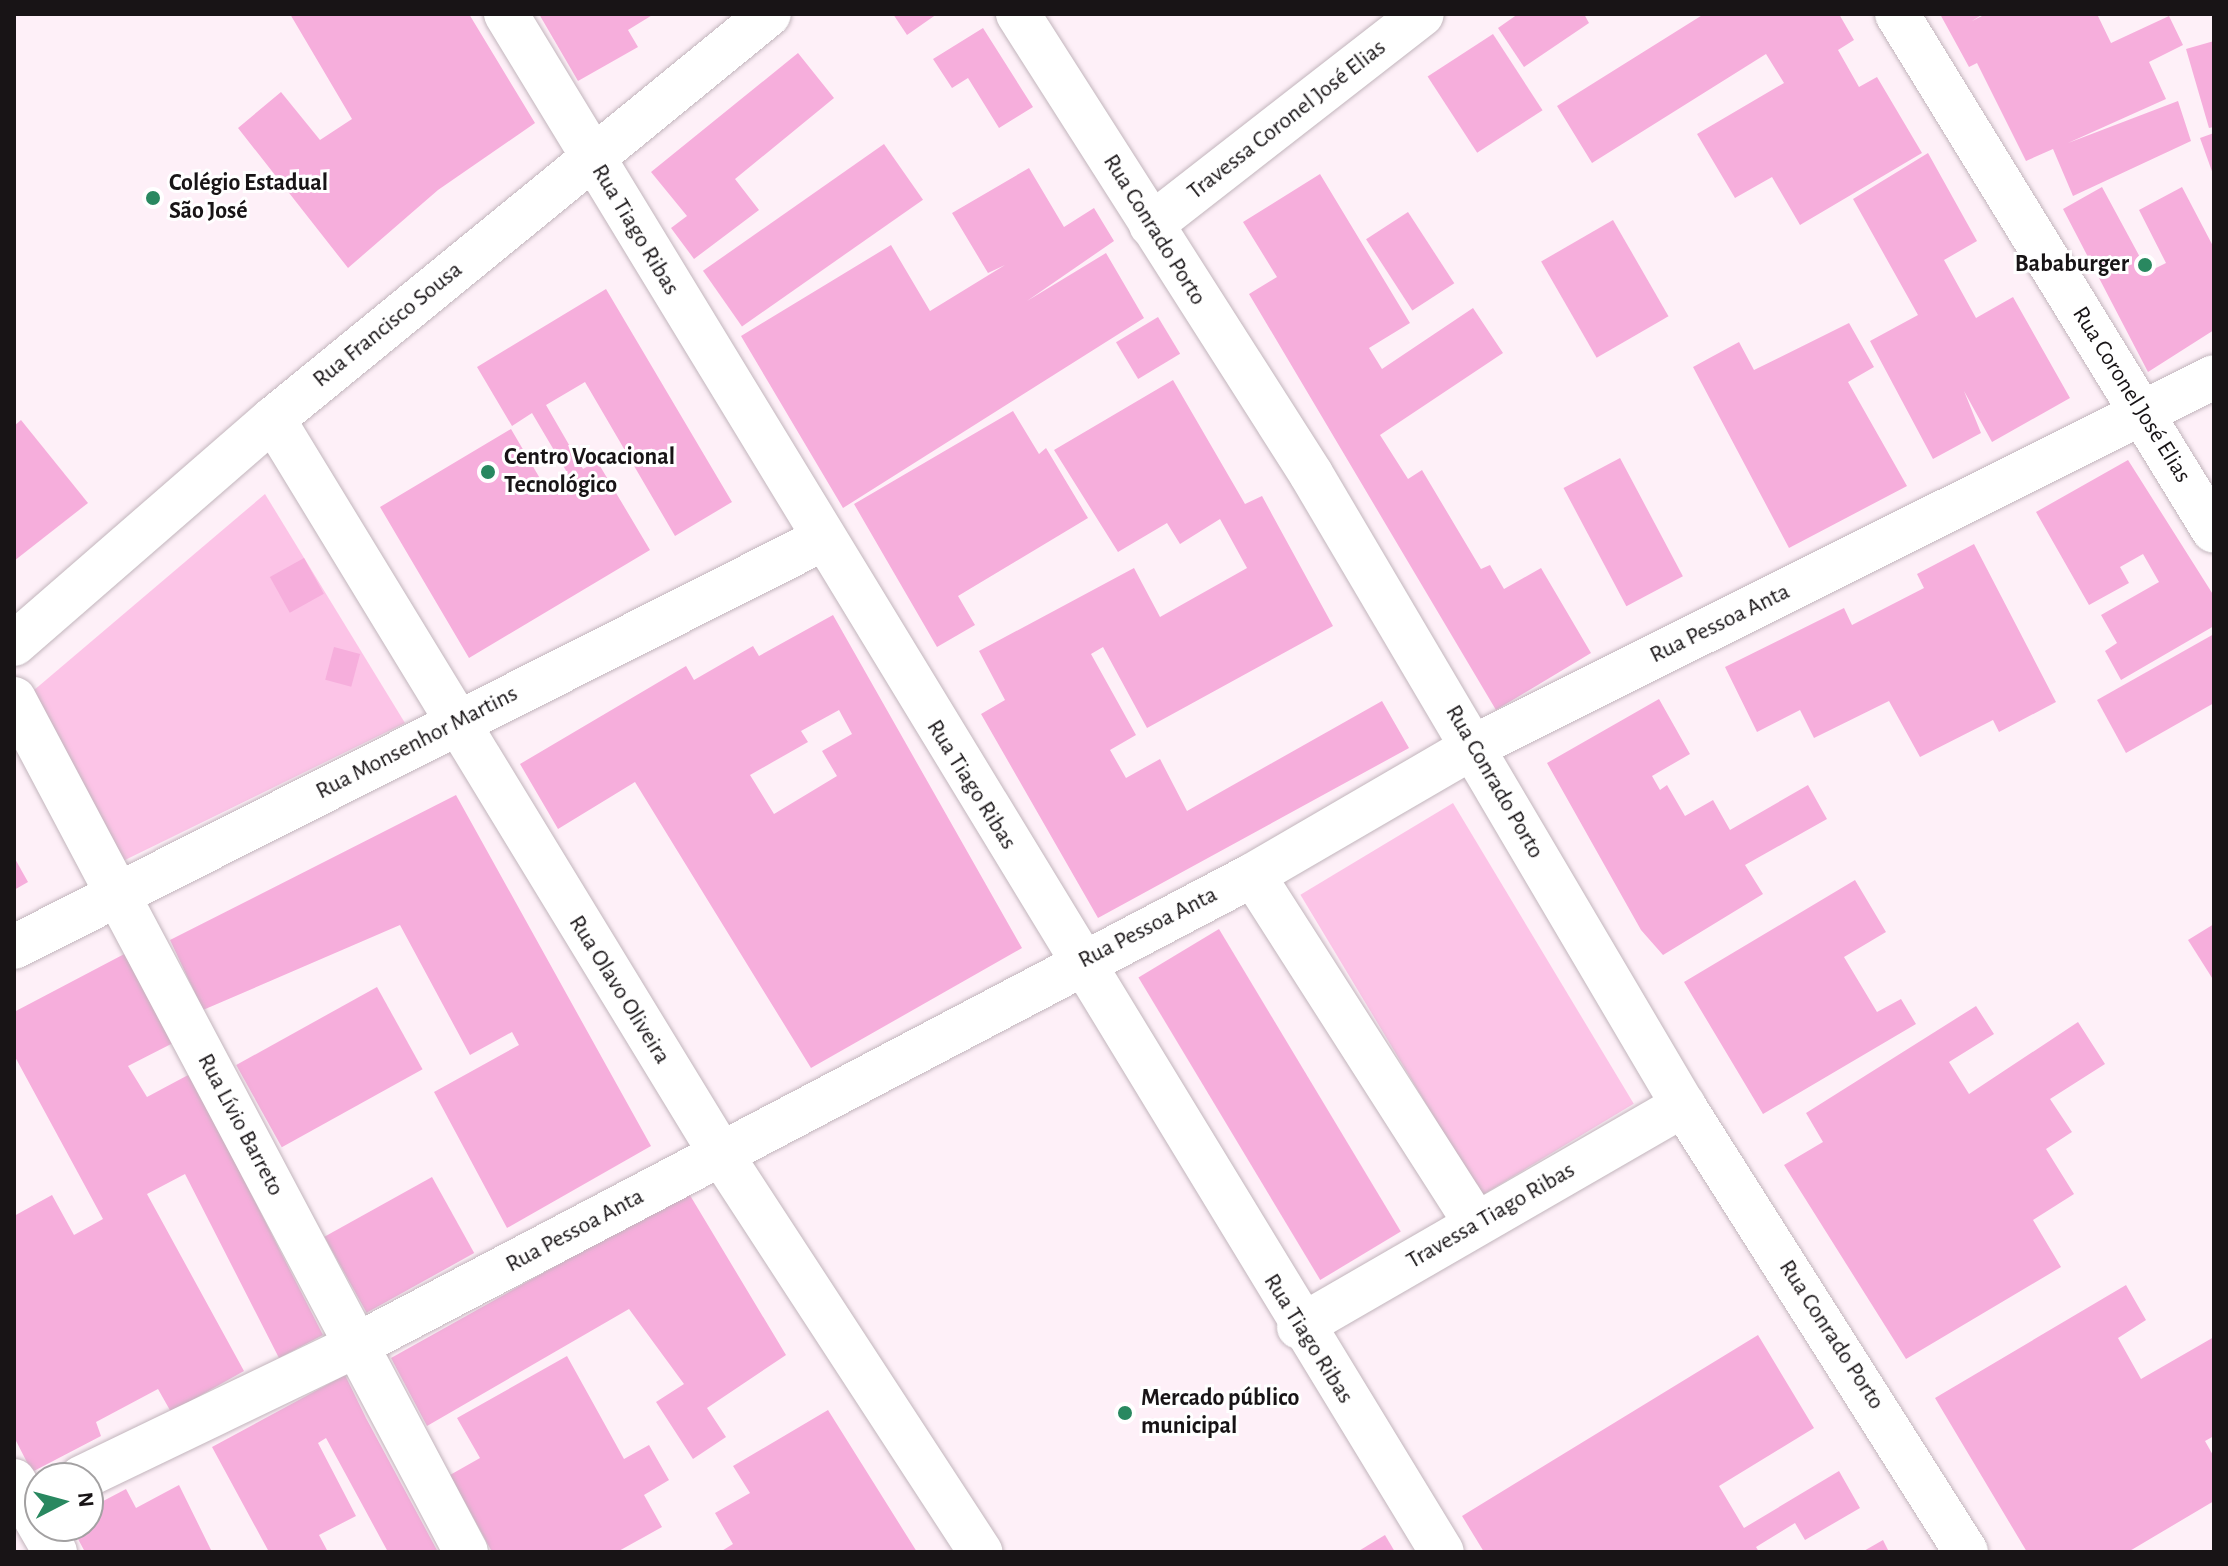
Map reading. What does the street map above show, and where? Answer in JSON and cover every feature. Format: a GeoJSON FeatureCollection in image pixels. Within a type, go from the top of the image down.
{"type":"FeatureCollection","features":[{"type":"Feature","properties":{"kind":"street","name":"Rua Tiago Ribas"},"geometry":{"type":"LineString","coordinates":[[506,14],[1299,1327],[1442,1552]]}},
{"type":"Feature","properties":{"kind":"street","name":"Rua Francisco Sousa"},"geometry":{"type":"LineString","coordinates":[[14,644],[273,419],[769,14]]}},
{"type":"Feature","properties":{"kind":"street","name":"Rua Conrado Porto"},"geometry":{"type":"LineString","coordinates":[[1018,14],[1473,747],[1683,1105],[1966,1552]]}},
{"type":"Feature","properties":{"kind":"street","name":"Travessa Coronel José Elias"},"geometry":{"type":"LineString","coordinates":[[1151,225],[1422,14]]}},
{"type":"Feature","properties":{"kind":"street","name":"Rua Coronel José Elias"},"geometry":{"type":"LineString","coordinates":[[1897,14],[2214,531]]}},
{"type":"Feature","properties":{"kind":"street","name":"Rua Pessoa Anta"},"geometry":{"type":"LineString","coordinates":[[104,1467],[357,1345],[1080,961],[1253,875],[1473,747],[2214,377]]}},
{"type":"Feature","properties":{"kind":"street","name":"Rua Olavo Oliveira"},"geometry":{"type":"LineString","coordinates":[[273,419],[454,724],[721,1154],[980,1552]]}},
{"type":"Feature","properties":{"kind":"street","name":"Rua Monsenhor Martins"},"geometry":{"type":"LineString","coordinates":[[14,947],[119,897],[821,540]]}},
{"type":"Feature","properties":{"kind":"street","name":"Rua Lívio Barreto"},"geometry":{"type":"LineString","coordinates":[[14,699],[466,1552]]}},
{"type":"Feature","properties":{"kind":"street"},"geometry":{"type":"LineString","coordinates":[[1253,875],[1476,1224]]}},
{"type":"Feature","properties":{"kind":"street","name":"Travessa Tiago Ribas"},"geometry":{"type":"LineString","coordinates":[[1299,1327],[1683,1105]]}},
{"type":"Feature","properties":{"kind":"shaded area"},"geometry":{"type":"Polygon","coordinates":[[[265,494],[405,723],[123,861],[33,691],[265,494]]]}},
{"type":"Feature","properties":{"kind":"shaded area"},"geometry":{"type":"Polygon","coordinates":[[[1453,803],[1634,1104],[1481,1196],[1300,895],[1453,803]]]}},
{"type":"Feature","properties":{"kind":"building"},"geometry":{"type":"Polygon","coordinates":[[[290,14],[469,14],[535,123],[438,190],[348,268],[238,128],[281,92],[320,140],[352,119],[290,14]]]}},
{"type":"Feature","properties":{"kind":"building"},"geometry":{"type":"Polygon","coordinates":[[[539,14],[654,14],[628,30],[638,47],[578,81],[539,14]]]}},
{"type":"Feature","properties":{"kind":"building"},"geometry":{"type":"Polygon","coordinates":[[[893,14],[937,14],[907,35],[893,14]]]}},
{"type":"Feature","properties":{"kind":"building"},"geometry":{"type":"Polygon","coordinates":[[[1518,14],[1584,14],[1589,23],[1524,67],[1498,28],[1518,14]]]}},
{"type":"Feature","properties":{"kind":"building"},"geometry":{"type":"Polygon","coordinates":[[[1704,14],[1839,14],[1854,40],[1838,50],[1859,87],[1877,77],[1922,153],[1800,225],[1772,177],[1735,198],[1697,134],[1784,83],[1766,54],[1592,163],[1557,106],[1704,14]]]}},
{"type":"Feature","properties":{"kind":"building"},"geometry":{"type":"Polygon","coordinates":[[[1940,14],[1983,14],[1972,21],[1986,14],[2097,14],[2111,43],[2169,16],[2183,45],[2149,62],[2166,99],[2068,143],[2178,101],[2191,141],[2073,196],[2053,149],[2026,161],[1977,63],[1969,67],[1940,14]]]}},
{"type":"Feature","properties":{"kind":"building"},"geometry":{"type":"Polygon","coordinates":[[[983,28],[1033,107],[999,128],[968,78],[952,88],[933,59],[983,28]]]}},
{"type":"Feature","properties":{"kind":"building"},"geometry":{"type":"Polygon","coordinates":[[[1493,34],[1543,110],[1477,153],[1428,76],[1493,34]]]}},
{"type":"Feature","properties":{"kind":"building"},"geometry":{"type":"Polygon","coordinates":[[[2214,41],[2214,127],[2209,128],[2186,49],[2214,41]]]}},
{"type":"Feature","properties":{"kind":"building"},"geometry":{"type":"Polygon","coordinates":[[[798,53],[834,98],[735,179],[759,210],[694,259],[671,228],[687,216],[651,172],[798,53]]]}},
{"type":"Feature","properties":{"kind":"building"},"geometry":{"type":"Polygon","coordinates":[[[2214,133],[2214,177],[2200,138],[2214,133]]]}},
{"type":"Feature","properties":{"kind":"building"},"geometry":{"type":"Polygon","coordinates":[[[884,144],[923,200],[742,326],[703,271],[884,144]]]}},
{"type":"Feature","properties":{"kind":"building"},"geometry":{"type":"Polygon","coordinates":[[[1928,153],[1977,241],[1944,260],[1976,318],[2013,297],[2070,398],[1992,442],[1964,391],[1981,433],[1933,459],[1870,341],[1918,315],[1853,199],[1928,153]]]}},
{"type":"Feature","properties":{"kind":"building"},"geometry":{"type":"Polygon","coordinates":[[[1029,168],[1064,227],[1094,208],[1114,241],[1027,301],[1106,253],[1144,318],[843,508],[741,336],[891,245],[930,311],[1005,265],[988,273],[952,213],[1029,168]]]}},
{"type":"Feature","properties":{"kind":"building"},"geometry":{"type":"Polygon","coordinates":[[[1320,174],[1410,323],[1369,348],[1382,369],[1473,308],[1503,353],[1380,435],[1408,479],[1422,470],[1481,569],[1490,565],[1504,589],[1541,568],[1591,653],[1496,710],[1249,294],[1277,277],[1243,222],[1320,174]]]}},
{"type":"Feature","properties":{"kind":"building"},"geometry":{"type":"Polygon","coordinates":[[[2102,187],[2148,272],[2166,263],[2139,210],[2182,187],[2214,248],[2214,330],[2148,372],[2063,209],[2102,187]]]}},
{"type":"Feature","properties":{"kind":"building"},"geometry":{"type":"Polygon","coordinates":[[[1408,212],[1454,283],[1412,311],[1366,239],[1408,212]]]}},
{"type":"Feature","properties":{"kind":"building"},"geometry":{"type":"Polygon","coordinates":[[[1613,220],[1668,316],[1597,358],[1541,262],[1613,220]]]}},
{"type":"Feature","properties":{"kind":"building","name":"Centro Vocacional Tecnológico"},"geometry":{"type":"Polygon","coordinates":[[[606,289],[732,502],[675,536],[585,382],[546,405],[583,469],[597,461],[650,550],[469,658],[380,507],[511,429],[545,487],[568,474],[532,413],[512,426],[477,367],[606,289]]]}},
{"type":"Feature","properties":{"kind":"building"},"geometry":{"type":"Polygon","coordinates":[[[1158,317],[1180,354],[1138,379],[1116,342],[1158,317]]]}},
{"type":"Feature","properties":{"kind":"building"},"geometry":{"type":"Polygon","coordinates":[[[1849,323],[1874,367],[1848,382],[1907,486],[1789,548],[1693,367],[1739,342],[1754,370],[1849,323]]]}},
{"type":"Feature","properties":{"kind":"building"},"geometry":{"type":"Polygon","coordinates":[[[1173,380],[1245,504],[1262,496],[1333,626],[1147,728],[1103,647],[1091,654],[1136,735],[1110,750],[1126,778],[1160,759],[1187,811],[1382,701],[1409,748],[1098,918],[981,714],[1005,700],[979,651],[1134,568],[1160,617],[1247,568],[1220,519],[1180,544],[1167,523],[1118,552],[1054,450],[1173,380]]]}},
{"type":"Feature","properties":{"kind":"building"},"geometry":{"type":"Polygon","coordinates":[[[1013,411],[1039,454],[1046,448],[1088,518],[958,596],[975,625],[937,647],[854,504],[1013,411]]]}},
{"type":"Feature","properties":{"kind":"building"},"geometry":{"type":"Polygon","coordinates":[[[21,420],[88,503],[14,561],[14,426],[21,420]]]}},
{"type":"Feature","properties":{"kind":"building"},"geometry":{"type":"Polygon","coordinates":[[[1620,458],[1683,576],[1626,606],[1563,488],[1620,458]]]}},
{"type":"Feature","properties":{"kind":"building"},"geometry":{"type":"Polygon","coordinates":[[[2128,460],[2214,596],[2214,626],[2121,680],[2105,651],[2117,643],[2101,615],[2159,582],[2143,554],[2120,567],[2129,583],[2089,605],[2036,512],[2128,460]]]}},
{"type":"Feature","properties":{"kind":"building"},"geometry":{"type":"Polygon","coordinates":[[[1974,544],[2056,702],[1999,732],[1993,720],[1920,757],[1889,701],[1814,738],[1800,710],[1757,732],[1725,667],[1844,608],[1852,625],[1924,588],[1917,574],[1974,544]]]}},
{"type":"Feature","properties":{"kind":"building"},"geometry":{"type":"Polygon","coordinates":[[[304,558],[324,594],[290,613],[270,577],[304,558]]]}},
{"type":"Feature","properties":{"kind":"building"},"geometry":{"type":"Polygon","coordinates":[[[833,615],[1022,948],[811,1068],[635,782],[558,829],[520,764],[686,666],[694,680],[753,646],[759,656],[833,615]],[[839,710],[801,731],[808,742],[750,775],[774,814],[837,776],[822,751],[852,734],[839,710]]]}},
{"type":"Feature","properties":{"kind":"building"},"geometry":{"type":"Polygon","coordinates":[[[2214,634],[2214,703],[2126,753],[2097,700],[2214,634]]]}},
{"type":"Feature","properties":{"kind":"building"},"geometry":{"type":"Polygon","coordinates":[[[334,647],[360,654],[351,687],[325,680],[334,647]]]}},
{"type":"Feature","properties":{"kind":"building"},"geometry":{"type":"Polygon","coordinates":[[[1659,699],[1690,754],[1652,776],[1660,790],[1667,785],[1685,816],[1713,800],[1730,830],[1808,785],[1827,819],[1745,865],[1763,894],[1663,955],[1641,930],[1547,763],[1659,699]]]}},
{"type":"Feature","properties":{"kind":"building"},"geometry":{"type":"Polygon","coordinates":[[[456,795],[651,1146],[507,1228],[434,1092],[519,1045],[512,1032],[470,1055],[400,925],[203,1010],[170,940],[456,795]]]}},
{"type":"Feature","properties":{"kind":"building"},"geometry":{"type":"Polygon","coordinates":[[[14,857],[28,882],[14,890],[14,857]]]}},
{"type":"Feature","properties":{"kind":"building"},"geometry":{"type":"Polygon","coordinates":[[[1855,880],[1886,932],[1844,957],[1877,1012],[1901,999],[1916,1024],[1763,1114],[1684,982],[1855,880]]]}},
{"type":"Feature","properties":{"kind":"building"},"geometry":{"type":"Polygon","coordinates":[[[2214,924],[2214,981],[2188,940],[2214,924]]]}},
{"type":"Feature","properties":{"kind":"building"},"geometry":{"type":"Polygon","coordinates":[[[1219,929],[1401,1232],[1320,1280],[1138,977],[1219,929]]]}},
{"type":"Feature","properties":{"kind":"building"},"geometry":{"type":"Polygon","coordinates":[[[130,951],[175,1042],[128,1066],[147,1097],[190,1074],[323,1335],[279,1358],[185,1174],[147,1194],[244,1371],[171,1412],[158,1389],[96,1422],[101,1436],[51,1462],[27,1462],[14,1437],[14,1216],[52,1195],[74,1235],[103,1219],[14,1055],[14,1012],[130,951]]]}},
{"type":"Feature","properties":{"kind":"building"},"geometry":{"type":"Polygon","coordinates":[[[377,987],[423,1069],[282,1147],[236,1065],[377,987]]]}},
{"type":"Feature","properties":{"kind":"building"},"geometry":{"type":"Polygon","coordinates":[[[1976,1006],[1994,1034],[1949,1062],[1969,1094],[2078,1022],[2105,1064],[2050,1099],[2072,1132],[2046,1149],[2074,1194],[2033,1220],[2061,1267],[1906,1359],[1784,1165],[1823,1142],[1806,1113],[1976,1006]]]}},
{"type":"Feature","properties":{"kind":"building"},"geometry":{"type":"Polygon","coordinates":[[[432,1177],[474,1253],[367,1313],[324,1237],[432,1177]]]}},
{"type":"Feature","properties":{"kind":"building"},"geometry":{"type":"Polygon","coordinates":[[[688,1192],[786,1355],[707,1408],[726,1437],[693,1459],[656,1402],[684,1384],[629,1309],[427,1426],[391,1358],[688,1192]]]}},
{"type":"Feature","properties":{"kind":"building"},"geometry":{"type":"Polygon","coordinates":[[[2126,1285],[2146,1320],[2118,1338],[2141,1379],[2214,1337],[2214,1436],[2205,1441],[2214,1457],[2214,1501],[2128,1552],[2027,1552],[1935,1398],[2126,1285]]]}},
{"type":"Feature","properties":{"kind":"building"},"geometry":{"type":"Polygon","coordinates":[[[1758,1335],[1814,1428],[1719,1486],[1744,1528],[1839,1471],[1860,1508],[1805,1540],[1795,1523],[1756,1547],[1759,1552],[1484,1552],[1462,1516],[1758,1335]]]}},
{"type":"Feature","properties":{"kind":"building"},"geometry":{"type":"Polygon","coordinates":[[[567,1356],[624,1459],[649,1445],[669,1480],[644,1495],[662,1527],[617,1552],[492,1552],[450,1475],[480,1458],[457,1418],[567,1356]]]}},
{"type":"Feature","properties":{"kind":"building"},"geometry":{"type":"Polygon","coordinates":[[[345,1375],[438,1552],[388,1552],[326,1438],[318,1443],[356,1516],[319,1535],[328,1552],[269,1552],[212,1447],[345,1375]]]}},
{"type":"Feature","properties":{"kind":"building"},"geometry":{"type":"Polygon","coordinates":[[[828,1410],[917,1552],[720,1552],[733,1544],[715,1513],[750,1493],[733,1466],[828,1410]]]}},
{"type":"Feature","properties":{"kind":"building"},"geometry":{"type":"Polygon","coordinates":[[[179,1485],[212,1552],[85,1552],[80,1542],[104,1542],[104,1501],[126,1489],[136,1508],[179,1485]]]}},
{"type":"Feature","properties":{"kind":"building"},"geometry":{"type":"Polygon","coordinates":[[[1385,1535],[1395,1552],[1357,1552],[1385,1535]]]}},
{"type":"Feature","properties":{"kind":"building"},"geometry":{"type":"Polygon","coordinates":[[[1883,1540],[1889,1552],[1862,1552],[1883,1540]]]}},
{"type":"Feature","properties":{"kind":"place","name":"Colégio Estadual São José"},"geometry":{"type":"Point","coordinates":[153,198]}},
{"type":"Feature","properties":{"kind":"place","name":"Bababurger"},"geometry":{"type":"Point","coordinates":[2145,265]}},
{"type":"Feature","properties":{"kind":"place","name":"Centro Vocacional Tecnológico"},"geometry":{"type":"Point","coordinates":[488,472]}},
{"type":"Feature","properties":{"kind":"place","name":"Mercado público municipal"},"geometry":{"type":"Point","coordinates":[1125,1413]}}]}
